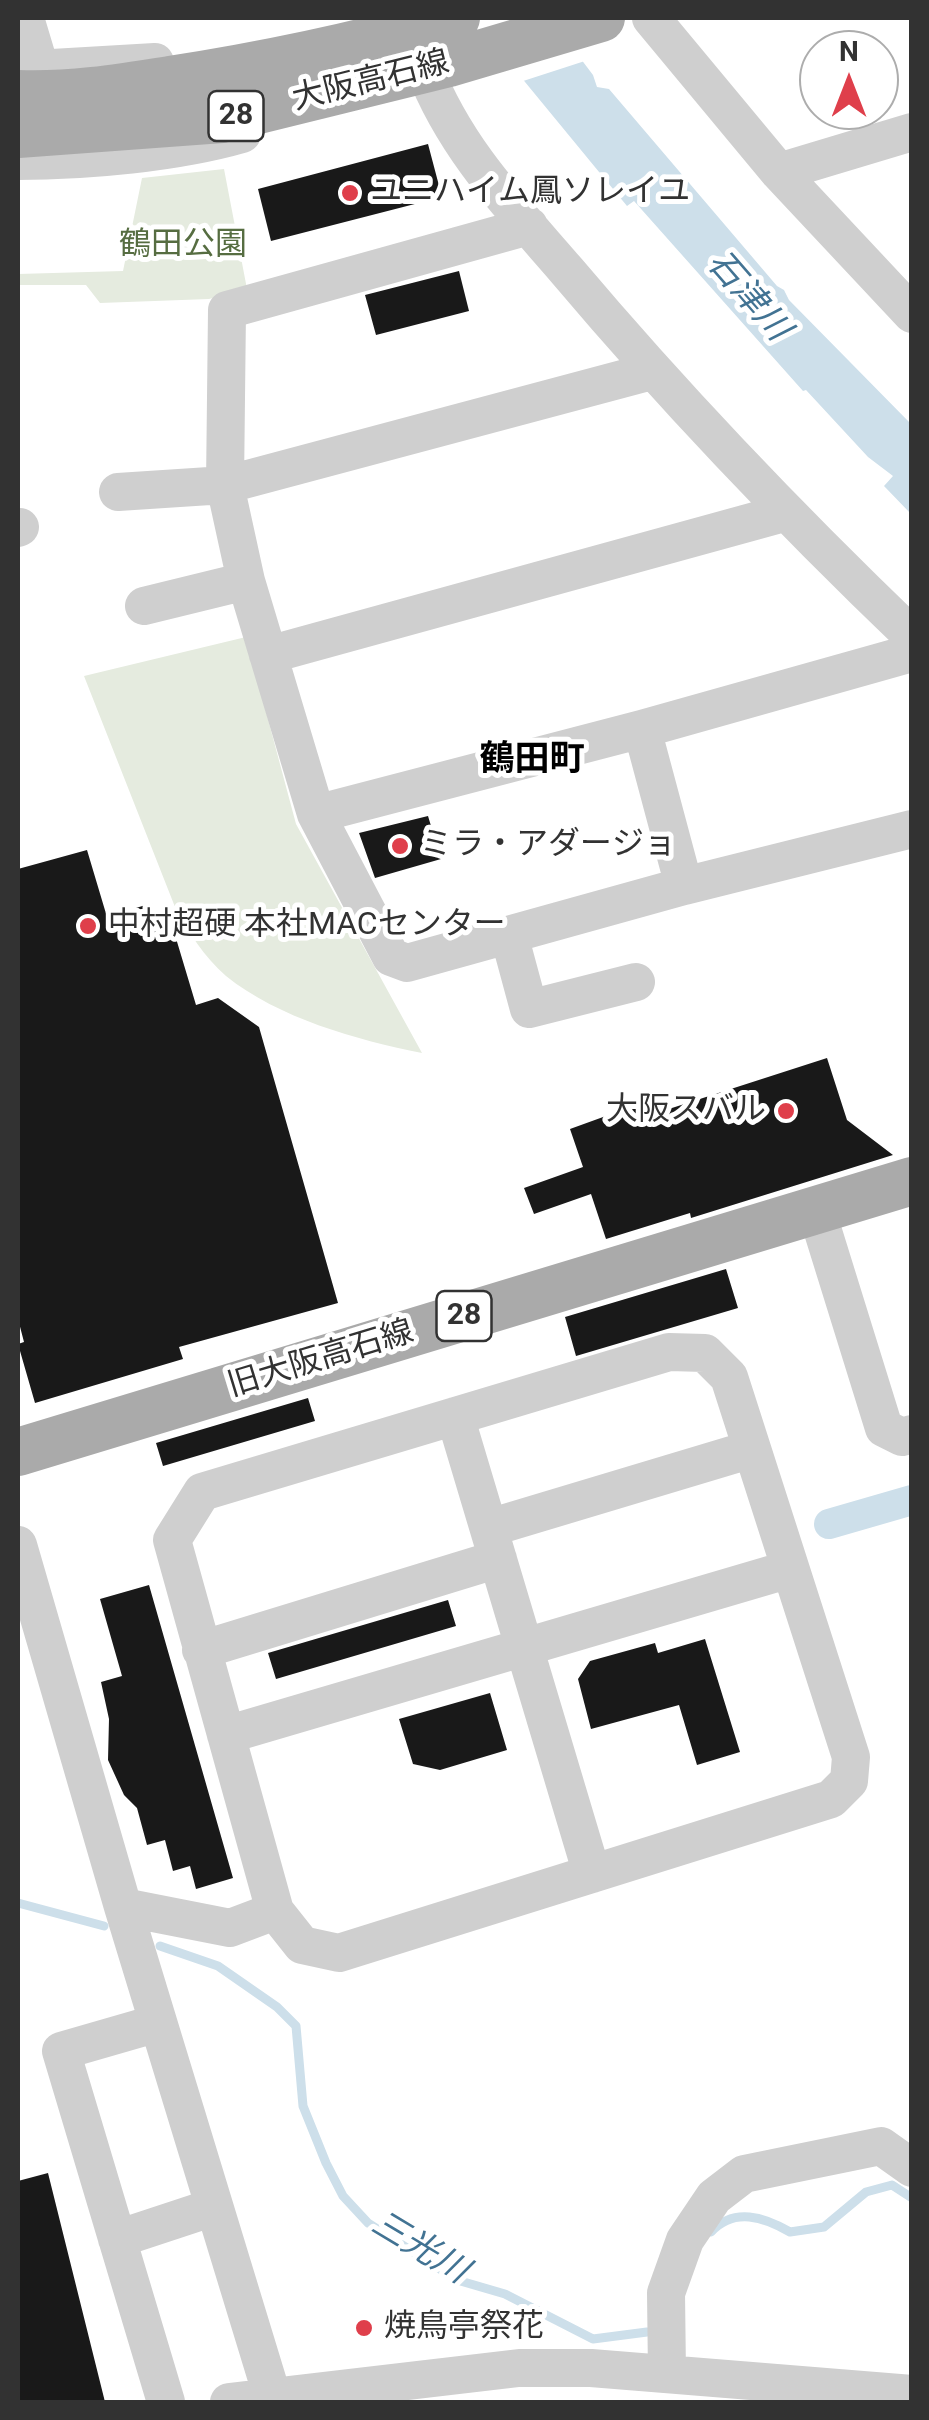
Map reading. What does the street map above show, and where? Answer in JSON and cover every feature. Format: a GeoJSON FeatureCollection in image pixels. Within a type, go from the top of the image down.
{"type":"FeatureCollection","features":[{"type":"Feature","properties":{"kind":"main road","name":"大阪高石線"},"geometry":{"type":"LineString","coordinates":[[24,122],[85,93],[224,72],[354,66],[438,44],[597,19]]}},
{"type":"Feature","properties":{"kind":"main road","name":"旧大阪高石線"},"geometry":{"type":"LineString","coordinates":[[18,1452],[912,1181]]}},
{"type":"Feature","properties":{"kind":"street"},"geometry":{"type":"LineString","coordinates":[[26,18],[24,122],[141,152],[212,142],[291,120],[354,66]]}},
{"type":"Feature","properties":{"kind":"street"},"geometry":{"type":"LineString","coordinates":[[651,18],[779,172],[909,307]]}},
{"type":"Feature","properties":{"kind":"street"},"geometry":{"type":"LineString","coordinates":[[438,44],[436,102],[502,199],[784,513],[912,636]]}},
{"type":"Feature","properties":{"kind":"street"},"geometry":{"type":"LineString","coordinates":[[779,172],[912,132]]}},
{"type":"Feature","properties":{"kind":"street"},"geometry":{"type":"LineString","coordinates":[[529,226],[227,310],[224,485],[246,581],[316,814],[391,957],[407,963],[684,886],[912,829]]}},
{"type":"Feature","properties":{"kind":"street"},"geometry":{"type":"LineString","coordinates":[[118,492],[224,485],[652,370]]}},
{"type":"Feature","properties":{"kind":"street"},"geometry":{"type":"LineString","coordinates":[[268,655],[784,513]]}},
{"type":"Feature","properties":{"kind":"street"},"geometry":{"type":"LineString","coordinates":[[144,606],[246,581]]}},
{"type":"Feature","properties":{"kind":"street"},"geometry":{"type":"LineString","coordinates":[[316,814],[912,653]]}},
{"type":"Feature","properties":{"kind":"street"},"geometry":{"type":"LineString","coordinates":[[642,729],[684,886]]}},
{"type":"Feature","properties":{"kind":"street"},"geometry":{"type":"LineString","coordinates":[[509,935],[529,1009],[636,982]]}},
{"type":"Feature","properties":{"kind":"street"},"geometry":{"type":"LineString","coordinates":[[816,1210],[871,1340],[884,1428],[902,1436],[912,1434]]}},
{"type":"Feature","properties":{"kind":"street"},"geometry":{"type":"LineString","coordinates":[[669,1352],[705,1353],[728,1377],[851,1757],[850,1781],[831,1799],[339,1953],[302,1945],[274,1911],[172,1540],[202,1492],[455,1416],[669,1352]]}},
{"type":"Feature","properties":{"kind":"street"},"geometry":{"type":"LineString","coordinates":[[455,1416],[592,1874]]}},
{"type":"Feature","properties":{"kind":"street"},"geometry":{"type":"LineString","coordinates":[[201,1650],[752,1449]]}},
{"type":"Feature","properties":{"kind":"street"},"geometry":{"type":"LineString","coordinates":[[18,1544],[273,2399]]}},
{"type":"Feature","properties":{"kind":"street"},"geometry":{"type":"LineString","coordinates":[[226,1735],[790,1568]]}},
{"type":"Feature","properties":{"kind":"street"},"geometry":{"type":"LineString","coordinates":[[123,1906],[230,1928],[274,1911]]}},
{"type":"Feature","properties":{"kind":"street"},"geometry":{"type":"LineString","coordinates":[[158,2023],[61,2051],[166,2402]]}},
{"type":"Feature","properties":{"kind":"street"},"geometry":{"type":"LineString","coordinates":[[667,2374],[666,2293],[685,2240],[714,2197],[744,2174],[881,2146],[912,2168]]}},
{"type":"Feature","properties":{"kind":"street"},"geometry":{"type":"LineString","coordinates":[[117,2240],[214,2207]]}},
{"type":"Feature","properties":{"kind":"street"},"geometry":{"type":"LineString","coordinates":[[230,2402],[433,2389],[519,2368],[667,2374],[912,2394]]}},
{"type":"Feature","properties":{"kind":"green space","name":"鶴田公園"},"geometry":{"type":"Polygon","coordinates":[[[224,169],[247,289],[209,299],[100,303],[86,285],[18,285],[18,274],[123,271],[142,178],[224,169]]]}},
{"type":"Feature","properties":{"kind":"green space"},"geometry":{"type":"Polygon","coordinates":[[[246,637],[296,824],[422,1053],[319,1025],[247,991],[211,961],[175,907],[84,676],[246,637]]]}},
{"type":"Feature","properties":{"kind":"water","name":"石津川"},"geometry":{"type":"Polygon","coordinates":[[[550,18],[593,75],[597,87],[609,89],[789,300],[911,424],[911,514],[884,486],[893,476],[868,457],[803,391],[634,201],[627,206],[488,37],[550,18]]]}},
{"type":"Feature","properties":{"kind":"pier"},"geometry":{"type":"Polygon","coordinates":[[[470,18],[557,18],[588,60],[517,83],[470,18]]]}},
{"type":"Feature","properties":{"kind":"building","name":"ユニハイム鳳ソレイユ"},"geometry":{"type":"Polygon","coordinates":[[[428,144],[442,197],[271,241],[258,189],[428,144]]]}},
{"type":"Feature","properties":{"kind":"building"},"geometry":{"type":"Polygon","coordinates":[[[459,271],[469,311],[376,335],[365,295],[459,271]]]}},
{"type":"Feature","properties":{"kind":"building","name":"ミラ・アダージョ"},"geometry":{"type":"Polygon","coordinates":[[[428,816],[441,859],[375,878],[359,833],[428,816]]]}},
{"type":"Feature","properties":{"kind":"building"},"geometry":{"type":"Polygon","coordinates":[[[87,850],[107,917],[152,903],[163,938],[175,935],[196,1005],[218,998],[259,1027],[338,1303],[179,1347],[183,1359],[35,1403],[18,1344],[24,1342],[18,1319],[18,869],[87,850]]]}},
{"type":"Feature","properties":{"kind":"building"},"geometry":{"type":"Polygon","coordinates":[[[827,1058],[847,1120],[893,1155],[691,1218],[690,1213],[606,1239],[591,1194],[534,1214],[524,1188],[583,1167],[570,1129],[639,1104],[644,1117],[827,1058]]]}},
{"type":"Feature","properties":{"kind":"building"},"geometry":{"type":"Polygon","coordinates":[[[726,1269],[738,1308],[576,1356],[565,1317],[726,1269]]]}},
{"type":"Feature","properties":{"kind":"building"},"geometry":{"type":"Polygon","coordinates":[[[308,1398],[315,1421],[163,1466],[156,1443],[308,1398]]]}},
{"type":"Feature","properties":{"kind":"building"},"geometry":{"type":"Polygon","coordinates":[[[149,1585],[233,1878],[196,1889],[190,1866],[173,1871],[165,1840],[147,1845],[137,1808],[124,1795],[108,1760],[109,1719],[101,1682],[122,1676],[100,1599],[149,1585]]]}},
{"type":"Feature","properties":{"kind":"building"},"geometry":{"type":"Polygon","coordinates":[[[448,1600],[456,1626],[276,1679],[268,1653],[448,1600]]]}},
{"type":"Feature","properties":{"kind":"building"},"geometry":{"type":"Polygon","coordinates":[[[705,1639],[740,1752],[697,1765],[679,1705],[591,1729],[578,1679],[590,1661],[655,1643],[658,1653],[705,1639]]]}},
{"type":"Feature","properties":{"kind":"building"},"geometry":{"type":"Polygon","coordinates":[[[490,1693],[507,1750],[440,1770],[413,1764],[399,1719],[490,1693]]]}},
{"type":"Feature","properties":{"kind":"building"},"geometry":{"type":"Polygon","coordinates":[[[48,2173],[105,2402],[18,2402],[18,2181],[48,2173]]]}},
{"type":"Feature","properties":{"kind":"waterway"},"geometry":{"type":"LineString","coordinates":[[829,1524],[912,1500]]}},
{"type":"Feature","properties":{"kind":"waterway","name":"三光川"},"geometry":{"type":"LineString","coordinates":[[18,1903],[104,1926]]}},
{"type":"Feature","properties":{"kind":"waterway","name":"三光川"},"geometry":{"type":"LineString","coordinates":[[160,1946],[218,1966],[277,2007],[296,2026],[303,2106],[343,2196],[368,2223],[457,2280],[505,2294],[593,2339],[647,2332]]}},
{"type":"Feature","properties":{"kind":"waterway","name":"三光川"},"geometry":{"type":"LineString","coordinates":[[711,2232],[739,2217],[760,2219],[790,2232],[824,2227],[866,2192],[892,2185],[912,2198]]}},
{"type":"Feature","properties":{"kind":"place","name":"ユニハイム鳳ソレイユ"},"geometry":{"type":"Point","coordinates":[350,193]}},
{"type":"Feature","properties":{"kind":"place","name":"ミラ・アダージョ"},"geometry":{"type":"Point","coordinates":[400,846]}},
{"type":"Feature","properties":{"kind":"place","name":"中村超硬 本社MACセンター"},"geometry":{"type":"Point","coordinates":[88,926]}},
{"type":"Feature","properties":{"kind":"place","name":"大阪スバル"},"geometry":{"type":"Point","coordinates":[786,1111]}},
{"type":"Feature","properties":{"kind":"place","name":"焼鳥亭祭花"},"geometry":{"type":"Point","coordinates":[364,2328]}},
{"type":"Feature","properties":{"kind":"district","name":"鶴田町"},"geometry":{"type":"Point","coordinates":[532,761]}}]}
